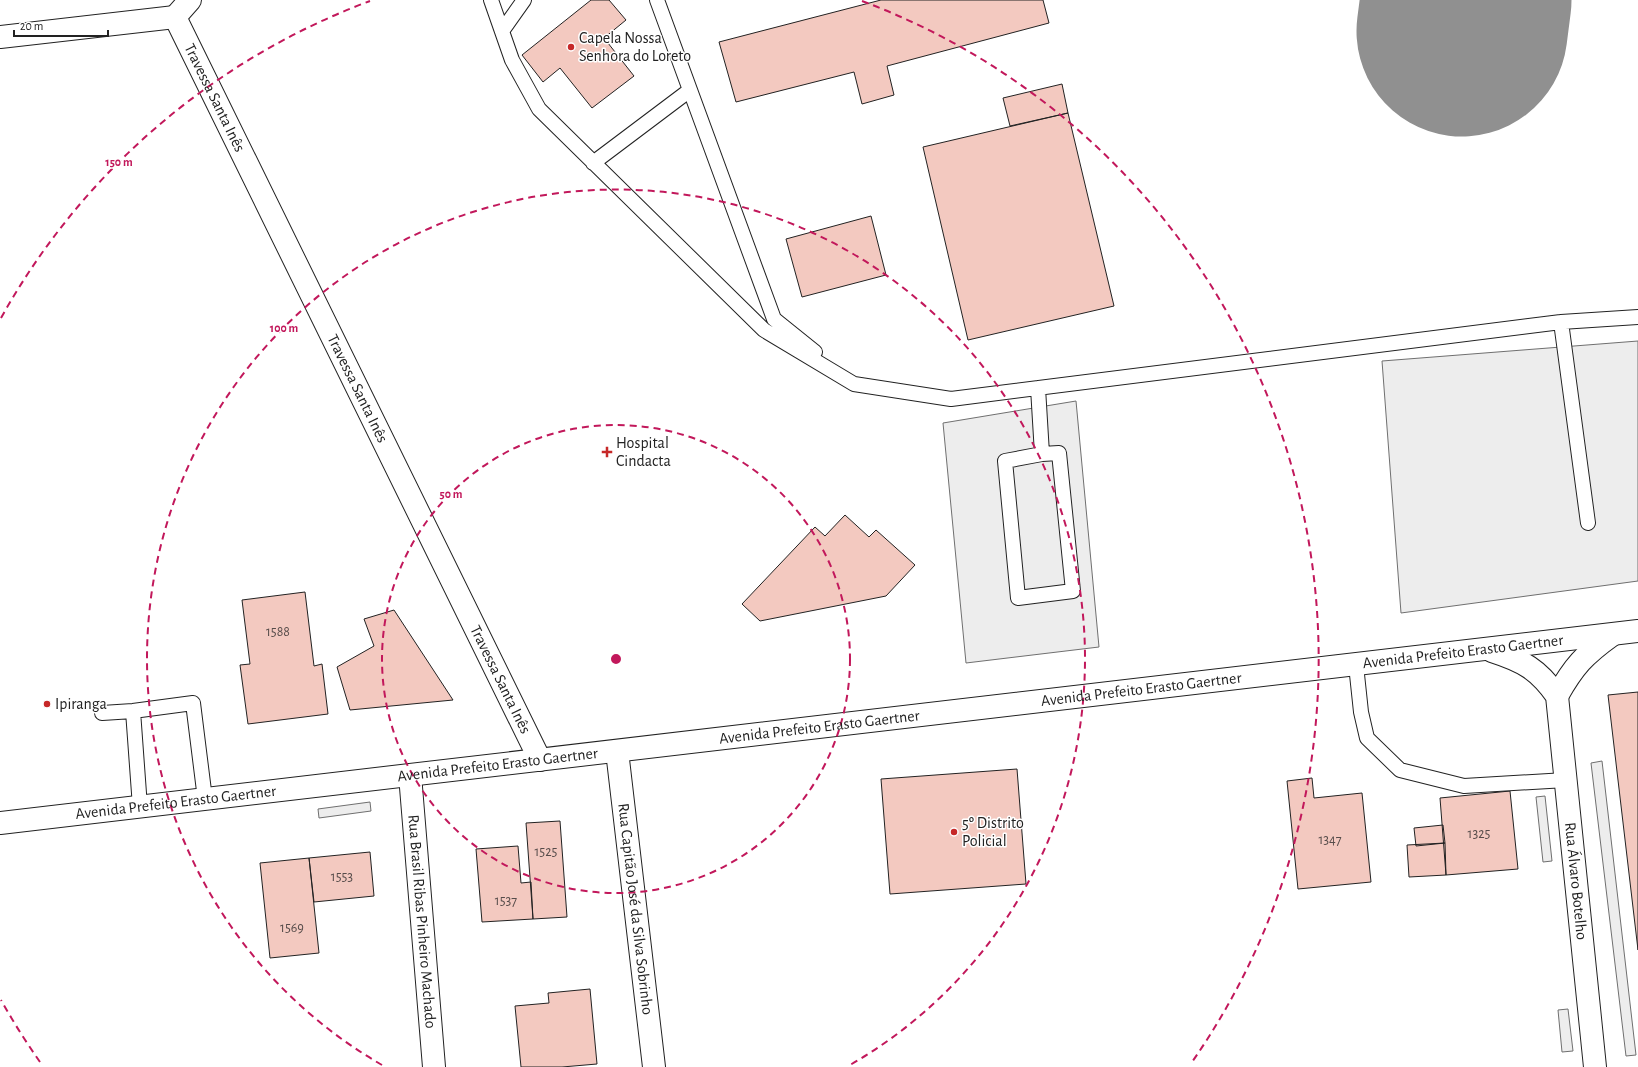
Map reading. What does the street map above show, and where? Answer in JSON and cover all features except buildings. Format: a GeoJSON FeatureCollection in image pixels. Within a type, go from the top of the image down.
{"type":"FeatureCollection","features":[{"type":"Feature","properties":{"kind":"main road"},"geometry":{"type":"LineString","coordinates":[[0,36],[175,17],[190,0]]}},
{"type":"Feature","properties":{"kind":"main road","name":"Travessa Santa Inês"},"geometry":{"type":"LineString","coordinates":[[175,17],[540,760]]}},
{"type":"Feature","properties":{"kind":"main road","name":"Avenida Prefeito Erasto Gaertner"},"geometry":{"type":"LineString","coordinates":[[0,824],[1638,631]]}},
{"type":"Feature","properties":{"kind":"main road"},"geometry":{"type":"LineString","coordinates":[[1557,696],[1569,675],[1591,649],[1614,634]]}},
{"type":"Feature","properties":{"kind":"main road","name":"Rua Álvaro Botelho"},"geometry":{"type":"LineString","coordinates":[[1487,649],[1511,657],[1530,666],[1546,680],[1557,696],[1595,1067]]}},
{"type":"Feature","properties":{"kind":"main road","name":"Rua Capitão José da Silva Sobrinho"},"geometry":{"type":"LineString","coordinates":[[617,751],[654,1067]]}},
{"type":"Feature","properties":{"kind":"main road","name":"Rua Brasil Ribas Pinheiro Machado"},"geometry":{"type":"LineString","coordinates":[[410,775],[434,1067]]}},
{"type":"Feature","properties":{"kind":"lane"},"geometry":{"type":"LineString","coordinates":[[491,0],[512,60],[539,109],[764,330],[854,384],[950,399],[1561,322],[1638,316]]}},
{"type":"Feature","properties":{"kind":"lane"},"geometry":{"type":"LineString","coordinates":[[502,31],[524,0]]}},
{"type":"Feature","properties":{"kind":"lane"},"geometry":{"type":"LineString","coordinates":[[657,0],[774,318],[854,384]]}},
{"type":"Feature","properties":{"kind":"lane"},"geometry":{"type":"LineString","coordinates":[[593,163],[690,90]]}},
{"type":"Feature","properties":{"kind":"lane"},"geometry":{"type":"LineString","coordinates":[[1561,322],[1588,523]]}},
{"type":"Feature","properties":{"kind":"lane"},"geometry":{"type":"LineString","coordinates":[[1038,388],[1042,454]]}},
{"type":"Feature","properties":{"kind":"lane"},"geometry":{"type":"LineString","coordinates":[[1059,453],[1073,591],[1018,598],[1005,461],[1042,454],[1059,453]]}},
{"type":"Feature","properties":{"kind":"lane"},"geometry":{"type":"LineString","coordinates":[[1356,664],[1361,712],[1367,738],[1400,770],[1464,786],[1566,780]]}},
{"type":"Feature","properties":{"kind":"lane"},"geometry":{"type":"LineString","coordinates":[[102,713],[133,711],[193,703],[205,799]]}},
{"type":"Feature","properties":{"kind":"lane"},"geometry":{"type":"LineString","coordinates":[[133,711],[140,807]]}},
{"type":"Feature","properties":{"kind":"shaded area"},"geometry":{"type":"Polygon","coordinates":[[[1638,341],[1638,581],[1401,613],[1382,361],[1638,341]]]}},
{"type":"Feature","properties":{"kind":"shaded area"},"geometry":{"type":"Polygon","coordinates":[[[1076,401],[1099,647],[966,663],[943,423],[1076,401]]]}},
{"type":"Feature","properties":{"kind":"shaded area"},"geometry":{"type":"Polygon","coordinates":[[[1602,761],[1636,1055],[1626,1056],[1591,763],[1602,761]]]}},
{"type":"Feature","properties":{"kind":"shaded area"},"geometry":{"type":"Polygon","coordinates":[[[1545,796],[1552,861],[1543,862],[1536,797],[1545,796]]]}},
{"type":"Feature","properties":{"kind":"shaded area"},"geometry":{"type":"Polygon","coordinates":[[[370,802],[371,811],[319,818],[318,809],[370,802]]]}},
{"type":"Feature","properties":{"kind":"shaded area"},"geometry":{"type":"Polygon","coordinates":[[[1568,1009],[1573,1051],[1562,1052],[1558,1010],[1568,1009]]]}},
{"type":"Feature","properties":{"kind":"runway"},"geometry":{"type":"LineString","coordinates":[[1462,31],[1466,0]]}},
{"type":"Feature","properties":{"kind":"place","name":"Capela Nossa Senhora do Loreto"},"geometry":{"type":"Point","coordinates":[571,47]}},
{"type":"Feature","properties":{"kind":"place","name":"Hospital Cindacta"},"geometry":{"type":"Point","coordinates":[607,452]}},
{"type":"Feature","properties":{"kind":"place","name":"Ipiranga"},"geometry":{"type":"Point","coordinates":[47,704]}},
{"type":"Feature","properties":{"kind":"place","name":"5º Distrito Policial"},"geometry":{"type":"Point","coordinates":[954,832]}}]}
